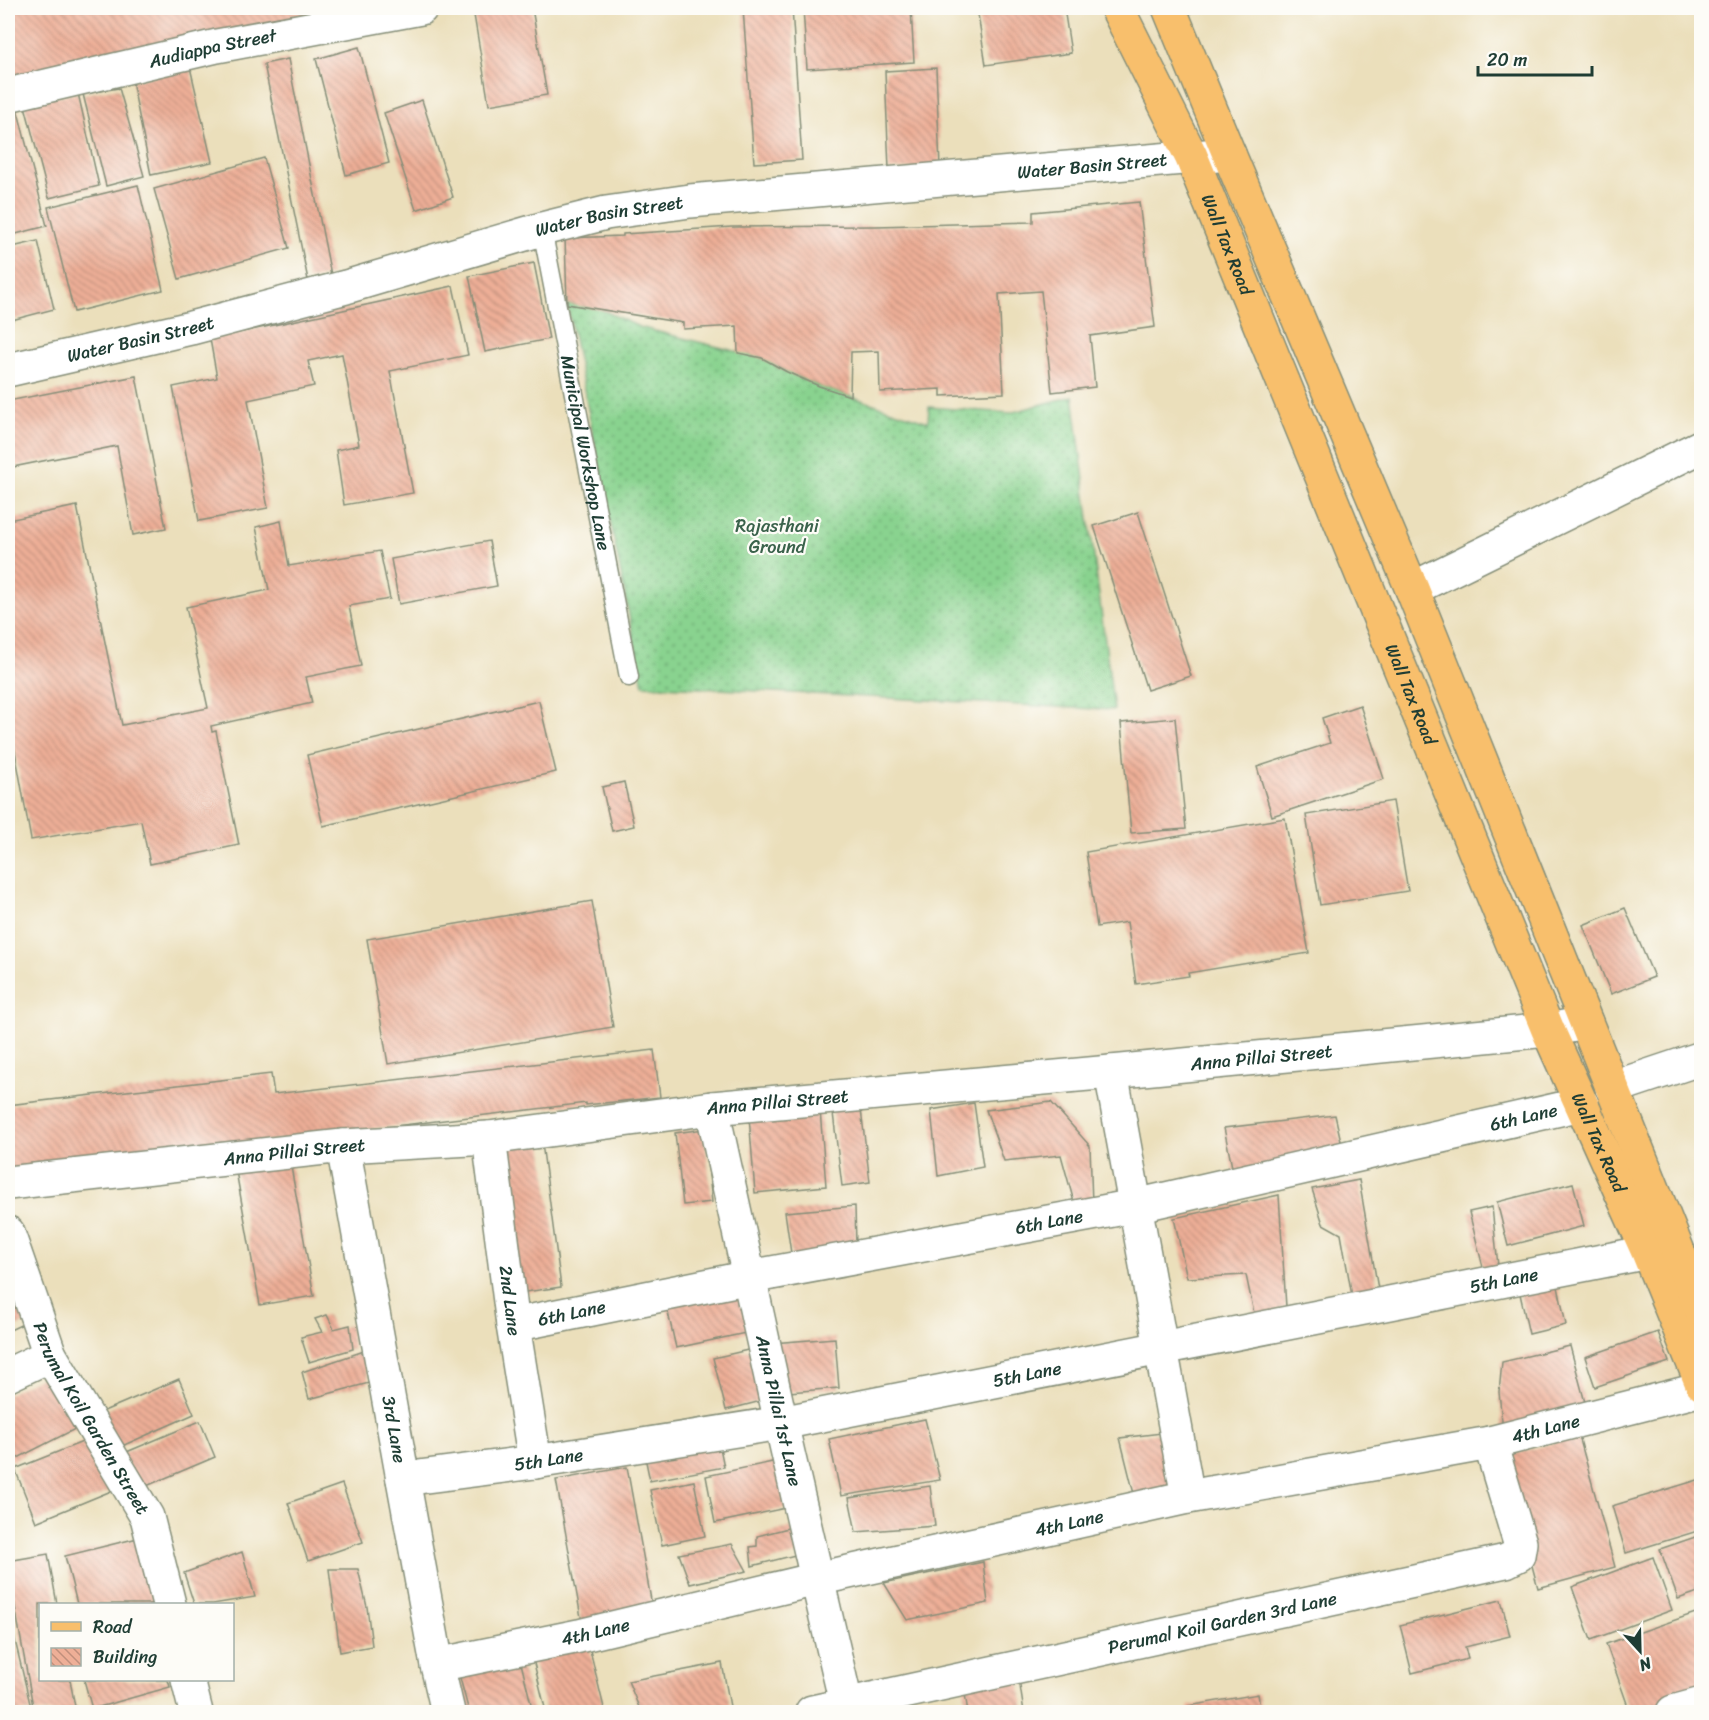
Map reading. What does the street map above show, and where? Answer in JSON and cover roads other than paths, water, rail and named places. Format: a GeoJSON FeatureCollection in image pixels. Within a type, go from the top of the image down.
{"type":"FeatureCollection","features":[{"type":"Feature","properties":{"kind":"main road","name":"Wall Tax Road"},"geometry":{"type":"LineString","coordinates":[[1117,8],[1191,156],[1548,1030],[1648,1252],[1701,1384]]}},
{"type":"Feature","properties":{"kind":"main road","name":"Wall Tax Road"},"geometry":{"type":"LineString","coordinates":[[1169,8],[1412,589],[1701,1311]]}},
{"type":"Feature","properties":{"kind":"street","name":"Audiappa Street"},"geometry":{"type":"LineString","coordinates":[[8,95],[217,46],[421,8]]}},
{"type":"Feature","properties":{"kind":"street","name":"Water Basin Street"},"geometry":{"type":"LineString","coordinates":[[8,370],[191,328],[346,287],[542,229],[606,213],[690,201],[1229,154]]}},
{"type":"Feature","properties":{"kind":"street"},"geometry":{"type":"LineString","coordinates":[[1412,589],[1701,446]]}},
{"type":"Feature","properties":{"kind":"street","name":"Anna Pillai Street"},"geometry":{"type":"LineString","coordinates":[[8,1183],[343,1146],[489,1138],[712,1108],[1548,1030],[1586,1023]]}},
{"type":"Feature","properties":{"kind":"street"},"geometry":{"type":"LineString","coordinates":[[1612,1088],[1701,1058]]}},
{"type":"Feature","properties":{"kind":"street"},"geometry":{"type":"LineString","coordinates":[[1111,1072],[1188,1497]]}},
{"type":"Feature","properties":{"kind":"street","name":"6th Lane"},"geometry":{"type":"LineString","coordinates":[[513,1325],[750,1277],[1135,1206],[1582,1104]]}},
{"type":"Feature","properties":{"kind":"street","name":"Anna Pillai 1st Lane"},"geometry":{"type":"LineString","coordinates":[[712,1108],[847,1709]]}},
{"type":"Feature","properties":{"kind":"street","name":"2nd Lane"},"geometry":{"type":"LineString","coordinates":[[489,1138],[513,1325],[535,1462]]}},
{"type":"Feature","properties":{"kind":"street","name":"3rd Lane"},"geometry":{"type":"LineString","coordinates":[[343,1146],[437,1665],[448,1713]]}},
{"type":"Feature","properties":{"kind":"street","name":"Perumal Koil Garden Street"},"geometry":{"type":"LineString","coordinates":[[8,1233],[50,1355],[147,1517],[168,1603]]}},
{"type":"Feature","properties":{"kind":"street","name":"5th Lane"},"geometry":{"type":"LineString","coordinates":[[403,1479],[535,1462],[781,1423],[1648,1252]]}},
{"type":"Feature","properties":{"kind":"street"},"geometry":{"type":"LineString","coordinates":[[8,1375],[50,1355]]}},
{"type":"Feature","properties":{"kind":"street","name":"4th Lane"},"geometry":{"type":"LineString","coordinates":[[437,1665],[579,1636],[818,1579],[1188,1497],[1490,1443],[1701,1389]]}},
{"type":"Feature","properties":{"kind":"street","name":"Perumal Koil Garden 3rd Lane"},"geometry":{"type":"LineString","coordinates":[[812,1713],[847,1709],[1506,1561],[1518,1555],[1520,1543],[1490,1443]]}},
{"type":"Feature","properties":{"kind":"street"},"geometry":{"type":"LineString","coordinates":[[188,1681],[196,1713]]}},
{"type":"Feature","properties":{"kind":"street"},"geometry":{"type":"LineString","coordinates":[[1673,1713],[1701,1704]]}},
{"type":"Feature","properties":{"kind":"lane","name":"Municipal Workshop Lane"},"geometry":{"type":"LineString","coordinates":[[542,229],[629,677]]}},
{"type":"Feature","properties":{"kind":"park label","name":"Rajasthani Ground"},"geometry":{"type":"Point","coordinates":[777,536]}}]}
